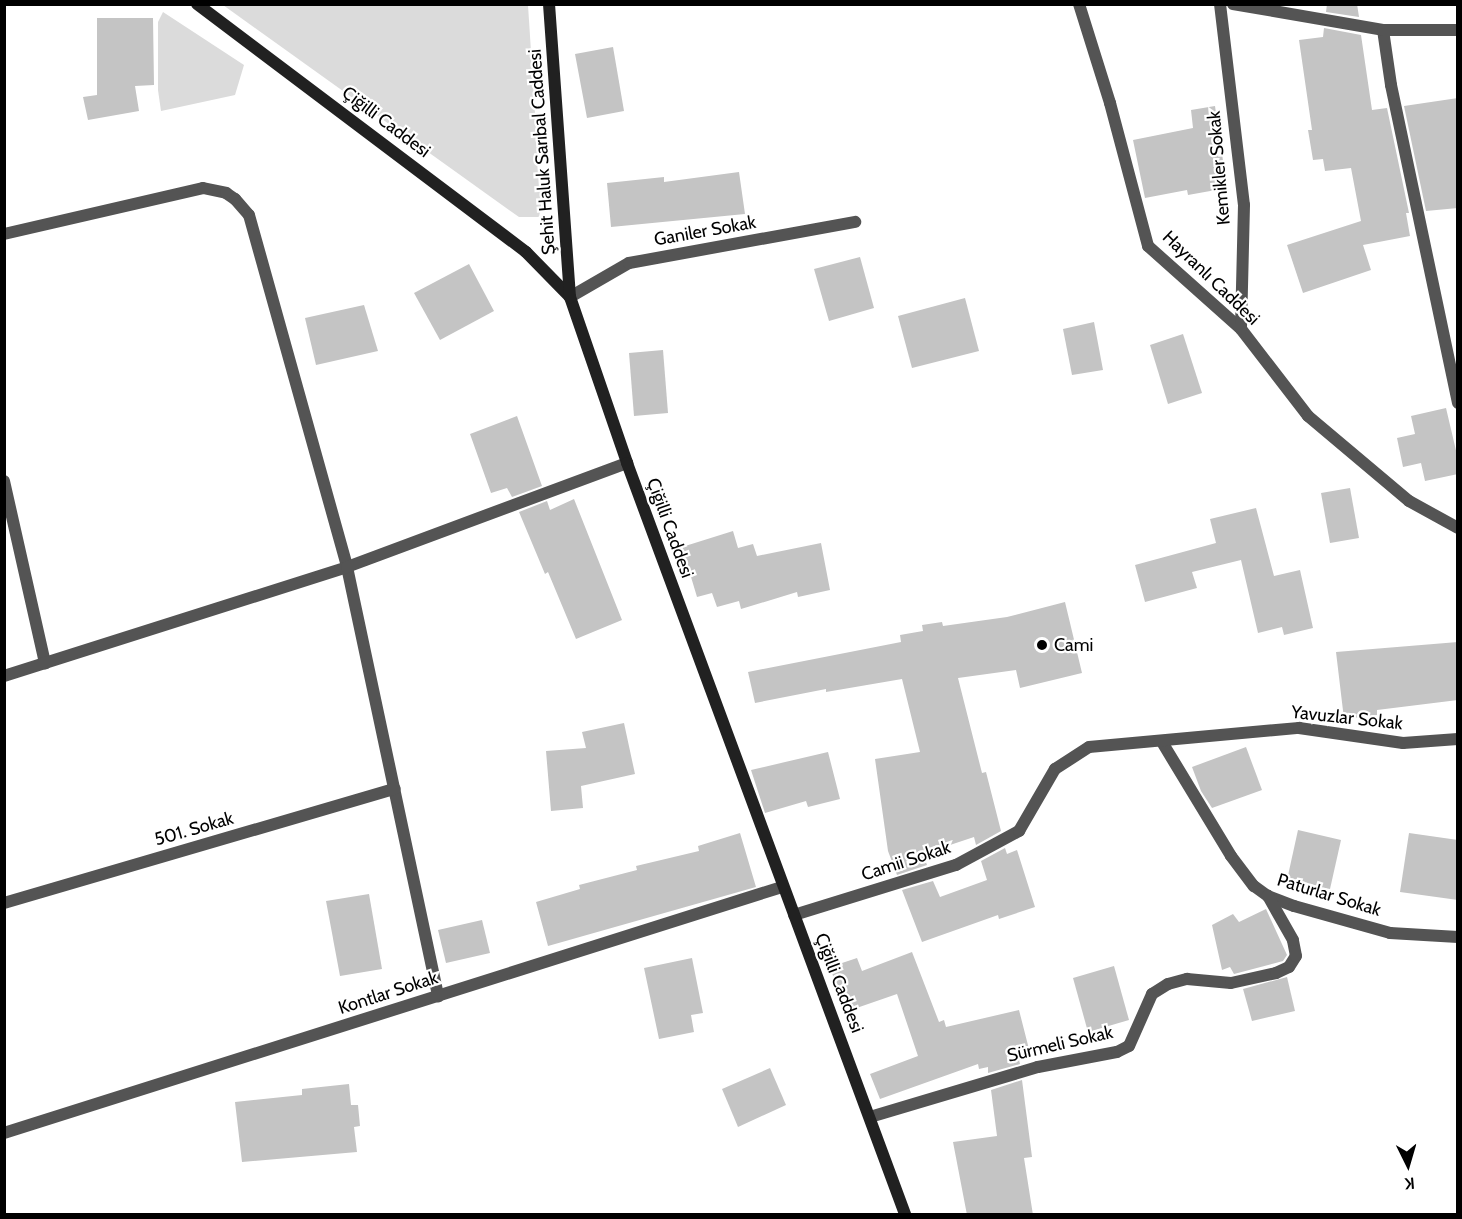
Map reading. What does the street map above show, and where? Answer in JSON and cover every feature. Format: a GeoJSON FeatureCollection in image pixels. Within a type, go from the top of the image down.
{"type":"FeatureCollection","features":[{"type":"Feature","properties":{"kind":"main road","name":"Çiğilli Caddesi"},"geometry":{"type":"LineString","coordinates":[[197,4],[509,239],[570,297],[627,463],[905,1215]]}},
{"type":"Feature","properties":{"kind":"main road","name":"Şehit Haluk Sarıbal Caddesi"},"geometry":{"type":"LineString","coordinates":[[549,4],[570,297]]}},
{"type":"Feature","properties":{"kind":"street","name":"Hayranlı Caddesi"},"geometry":{"type":"LineString","coordinates":[[1079,4],[1110,104],[1148,246],[1240,329],[1308,416],[1409,501],[1458,528]]}},
{"type":"Feature","properties":{"kind":"street","name":"Kemikler Sokak"},"geometry":{"type":"LineString","coordinates":[[1220,4],[1244,205],[1240,329]]}},
{"type":"Feature","properties":{"kind":"street"},"geometry":{"type":"LineString","coordinates":[[1233,4],[1383,30],[1458,30]]}},
{"type":"Feature","properties":{"kind":"street"},"geometry":{"type":"LineString","coordinates":[[1383,30],[1416,210],[1458,403]]}},
{"type":"Feature","properties":{"kind":"street"},"geometry":{"type":"LineString","coordinates":[[4,234],[191,189],[215,189],[235,199],[249,215],[347,567],[438,996]]}},
{"type":"Feature","properties":{"kind":"street","name":"Ganiler Sokak"},"geometry":{"type":"LineString","coordinates":[[570,297],[628,263],[855,222]]}},
{"type":"Feature","properties":{"kind":"street"},"geometry":{"type":"LineString","coordinates":[[4,676],[347,567],[627,463]]}},
{"type":"Feature","properties":{"kind":"street"},"geometry":{"type":"LineString","coordinates":[[4,481],[45,663]]}},
{"type":"Feature","properties":{"kind":"street","name":"Yavuzlar Sokak"},"geometry":{"type":"LineString","coordinates":[[1162,742],[1299,728],[1403,743],[1458,739]]}},
{"type":"Feature","properties":{"kind":"street","name":"Paturlar Sokak"},"geometry":{"type":"LineString","coordinates":[[1162,742],[1232,856],[1254,886],[1268,896],[1294,906],[1390,933],[1458,937]]}},
{"type":"Feature","properties":{"kind":"street","name":"Camii Sokak"},"geometry":{"type":"LineString","coordinates":[[794,915],[956,865],[1019,831],[1055,769],[1089,747],[1162,742]]}},
{"type":"Feature","properties":{"kind":"street","name":"501. Sokak"},"geometry":{"type":"LineString","coordinates":[[4,903],[395,789]]}},
{"type":"Feature","properties":{"kind":"street","name":"Kontlar Sokak"},"geometry":{"type":"LineString","coordinates":[[4,1133],[782,887]]}},
{"type":"Feature","properties":{"kind":"street","name":"Sürmeli Sokak"},"geometry":{"type":"LineString","coordinates":[[870,1117],[1038,1067],[1117,1052],[1130,1046],[1152,994],[1167,984],[1187,979],[1231,983],[1276,973],[1289,967],[1296,957],[1293,940],[1268,896]]}},
{"type":"Feature","properties":{"kind":"shaded area"},"geometry":{"type":"Polygon","coordinates":[[[223,5],[528,5],[541,206],[539,217],[519,217],[223,5]]]}},
{"type":"Feature","properties":{"kind":"shaded area"},"geometry":{"type":"Polygon","coordinates":[[[163,12],[244,65],[235,95],[161,111],[158,90],[158,22],[163,12]]]}},
{"type":"Feature","properties":{"kind":"building"},"geometry":{"type":"Polygon","coordinates":[[[1327,4],[1357,4],[1359,17],[1326,12],[1327,4]]]}},
{"type":"Feature","properties":{"kind":"building"},"geometry":{"type":"Polygon","coordinates":[[[97,18],[153,18],[154,85],[135,86],[139,111],[88,120],[83,97],[97,95],[97,18]]]}},
{"type":"Feature","properties":{"kind":"building"},"geometry":{"type":"Polygon","coordinates":[[[1324,28],[1361,35],[1372,110],[1387,108],[1409,213],[1406,213],[1410,236],[1363,245],[1371,270],[1303,293],[1287,245],[1361,221],[1351,168],[1325,171],[1323,159],[1313,160],[1308,130],[1312,130],[1299,40],[1323,37],[1324,28]]]}},
{"type":"Feature","properties":{"kind":"building"},"geometry":{"type":"Polygon","coordinates":[[[613,47],[624,111],[587,118],[575,54],[613,47]]]}},
{"type":"Feature","properties":{"kind":"building"},"geometry":{"type":"Polygon","coordinates":[[[1458,98],[1458,208],[1426,211],[1404,106],[1458,98]]]}},
{"type":"Feature","properties":{"kind":"building"},"geometry":{"type":"Polygon","coordinates":[[[1215,106],[1227,188],[1188,195],[1187,190],[1145,198],[1133,140],[1193,128],[1191,110],[1215,106]]]}},
{"type":"Feature","properties":{"kind":"building"},"geometry":{"type":"Polygon","coordinates":[[[739,172],[745,214],[611,227],[607,183],[664,177],[664,182],[739,172]]]}},
{"type":"Feature","properties":{"kind":"building"},"geometry":{"type":"Polygon","coordinates":[[[860,257],[874,308],[829,321],[814,269],[860,257]]]}},
{"type":"Feature","properties":{"kind":"building"},"geometry":{"type":"Polygon","coordinates":[[[469,264],[494,311],[440,340],[414,293],[469,264]]]}},
{"type":"Feature","properties":{"kind":"building"},"geometry":{"type":"Polygon","coordinates":[[[965,298],[979,351],[912,368],[898,316],[965,298]]]}},
{"type":"Feature","properties":{"kind":"building"},"geometry":{"type":"Polygon","coordinates":[[[364,305],[378,351],[316,365],[305,318],[364,305]]]}},
{"type":"Feature","properties":{"kind":"building"},"geometry":{"type":"Polygon","coordinates":[[[1094,322],[1103,370],[1072,375],[1063,329],[1094,322]]]}},
{"type":"Feature","properties":{"kind":"building"},"geometry":{"type":"Polygon","coordinates":[[[1183,334],[1202,393],[1168,404],[1150,345],[1183,334]]]}},
{"type":"Feature","properties":{"kind":"building"},"geometry":{"type":"Polygon","coordinates":[[[663,350],[668,413],[634,416],[629,353],[663,350]]]}},
{"type":"Feature","properties":{"kind":"building"},"geometry":{"type":"Polygon","coordinates":[[[1446,408],[1458,459],[1458,474],[1425,481],[1421,463],[1403,467],[1397,438],[1415,434],[1411,416],[1446,408]]]}},
{"type":"Feature","properties":{"kind":"building"},"geometry":{"type":"Polygon","coordinates":[[[517,416],[542,486],[512,497],[507,488],[491,493],[470,434],[517,416]]]}},
{"type":"Feature","properties":{"kind":"building"},"geometry":{"type":"Polygon","coordinates":[[[1350,488],[1359,538],[1330,543],[1321,493],[1350,488]]]}},
{"type":"Feature","properties":{"kind":"building"},"geometry":{"type":"Polygon","coordinates":[[[574,499],[622,620],[576,639],[548,572],[545,574],[519,512],[547,501],[550,510],[574,499]]]}},
{"type":"Feature","properties":{"kind":"building"},"geometry":{"type":"Polygon","coordinates":[[[1256,508],[1274,576],[1300,570],[1313,628],[1284,635],[1282,627],[1258,633],[1241,560],[1192,572],[1197,588],[1145,602],[1135,565],[1216,543],[1210,519],[1256,508]]]}},
{"type":"Feature","properties":{"kind":"building"},"geometry":{"type":"Polygon","coordinates":[[[733,531],[738,548],[753,544],[757,556],[821,543],[830,590],[798,597],[797,592],[741,609],[739,601],[717,607],[712,593],[697,597],[682,547],[733,531]]]}},
{"type":"Feature","properties":{"kind":"building"},"geometry":{"type":"Polygon","coordinates":[[[1065,602],[1082,673],[1020,688],[1016,670],[958,678],[982,773],[986,772],[1001,831],[976,845],[974,837],[923,854],[927,865],[897,875],[888,851],[875,759],[920,752],[902,679],[826,692],[826,689],[755,703],[748,672],[901,642],[900,635],[923,631],[922,625],[942,622],[943,626],[1007,617],[1065,602]]]}},
{"type":"Feature","properties":{"kind":"building"},"geometry":{"type":"Polygon","coordinates":[[[1458,642],[1458,700],[1377,710],[1377,715],[1344,719],[1336,652],[1458,642]]]}},
{"type":"Feature","properties":{"kind":"building"},"geometry":{"type":"Polygon","coordinates":[[[624,723],[635,774],[581,786],[583,808],[551,811],[546,751],[586,748],[582,732],[624,723]]]}},
{"type":"Feature","properties":{"kind":"building"},"geometry":{"type":"Polygon","coordinates":[[[1246,747],[1262,790],[1212,808],[1201,791],[1192,767],[1246,747]]]}},
{"type":"Feature","properties":{"kind":"building"},"geometry":{"type":"Polygon","coordinates":[[[828,752],[840,799],[808,807],[806,801],[765,813],[751,770],[828,752]]]}},
{"type":"Feature","properties":{"kind":"building"},"geometry":{"type":"Polygon","coordinates":[[[1298,830],[1341,840],[1330,889],[1287,880],[1298,830]]]}},
{"type":"Feature","properties":{"kind":"building"},"geometry":{"type":"Polygon","coordinates":[[[740,833],[756,887],[548,946],[536,902],[580,889],[579,885],[637,870],[636,866],[699,851],[698,846],[740,833]]]}},
{"type":"Feature","properties":{"kind":"building"},"geometry":{"type":"Polygon","coordinates":[[[1409,833],[1458,840],[1458,900],[1400,892],[1409,833]]]}},
{"type":"Feature","properties":{"kind":"building"},"geometry":{"type":"Polygon","coordinates":[[[1005,848],[1007,854],[1017,850],[1035,907],[999,919],[998,915],[922,942],[902,890],[933,881],[940,897],[987,880],[981,861],[1005,848]]]}},
{"type":"Feature","properties":{"kind":"building"},"geometry":{"type":"Polygon","coordinates":[[[369,894],[382,969],[340,976],[326,901],[369,894]]]}},
{"type":"Feature","properties":{"kind":"building"},"geometry":{"type":"Polygon","coordinates":[[[1266,909],[1287,955],[1283,961],[1234,974],[1230,967],[1222,970],[1212,925],[1233,914],[1239,922],[1266,909]]]}},
{"type":"Feature","properties":{"kind":"building"},"geometry":{"type":"Polygon","coordinates":[[[482,920],[490,953],[446,963],[438,930],[482,920]]]}},
{"type":"Feature","properties":{"kind":"building"},"geometry":{"type":"Polygon","coordinates":[[[912,952],[939,1022],[944,1020],[946,1027],[1019,1010],[1031,1057],[1019,1060],[1020,1064],[988,1073],[988,1067],[979,1069],[978,1064],[880,1099],[870,1074],[918,1056],[897,994],[845,1012],[830,967],[857,958],[862,971],[912,952]]]}},
{"type":"Feature","properties":{"kind":"building"},"geometry":{"type":"Polygon","coordinates":[[[692,958],[703,1013],[691,1015],[694,1032],[659,1039],[644,968],[692,958]]]}},
{"type":"Feature","properties":{"kind":"building"},"geometry":{"type":"Polygon","coordinates":[[[1114,966],[1129,1020],[1088,1032],[1073,978],[1114,966]]]}},
{"type":"Feature","properties":{"kind":"building"},"geometry":{"type":"Polygon","coordinates":[[[1287,977],[1295,1011],[1252,1021],[1243,989],[1287,977]]]}},
{"type":"Feature","properties":{"kind":"building"},"geometry":{"type":"Polygon","coordinates":[[[770,1068],[786,1105],[738,1127],[722,1089],[770,1068]]]}},
{"type":"Feature","properties":{"kind":"building"},"geometry":{"type":"Polygon","coordinates":[[[1022,1080],[1032,1157],[1024,1158],[1033,1215],[967,1215],[953,1142],[997,1136],[991,1090],[1022,1080]]]}},
{"type":"Feature","properties":{"kind":"building"},"geometry":{"type":"Polygon","coordinates":[[[349,1084],[351,1105],[358,1105],[360,1126],[354,1127],[357,1152],[242,1162],[235,1102],[302,1095],[302,1089],[349,1084]]]}},
{"type":"Feature","properties":{"kind":"place","name":"Cami"},"geometry":{"type":"Point","coordinates":[1042,645]}}]}
